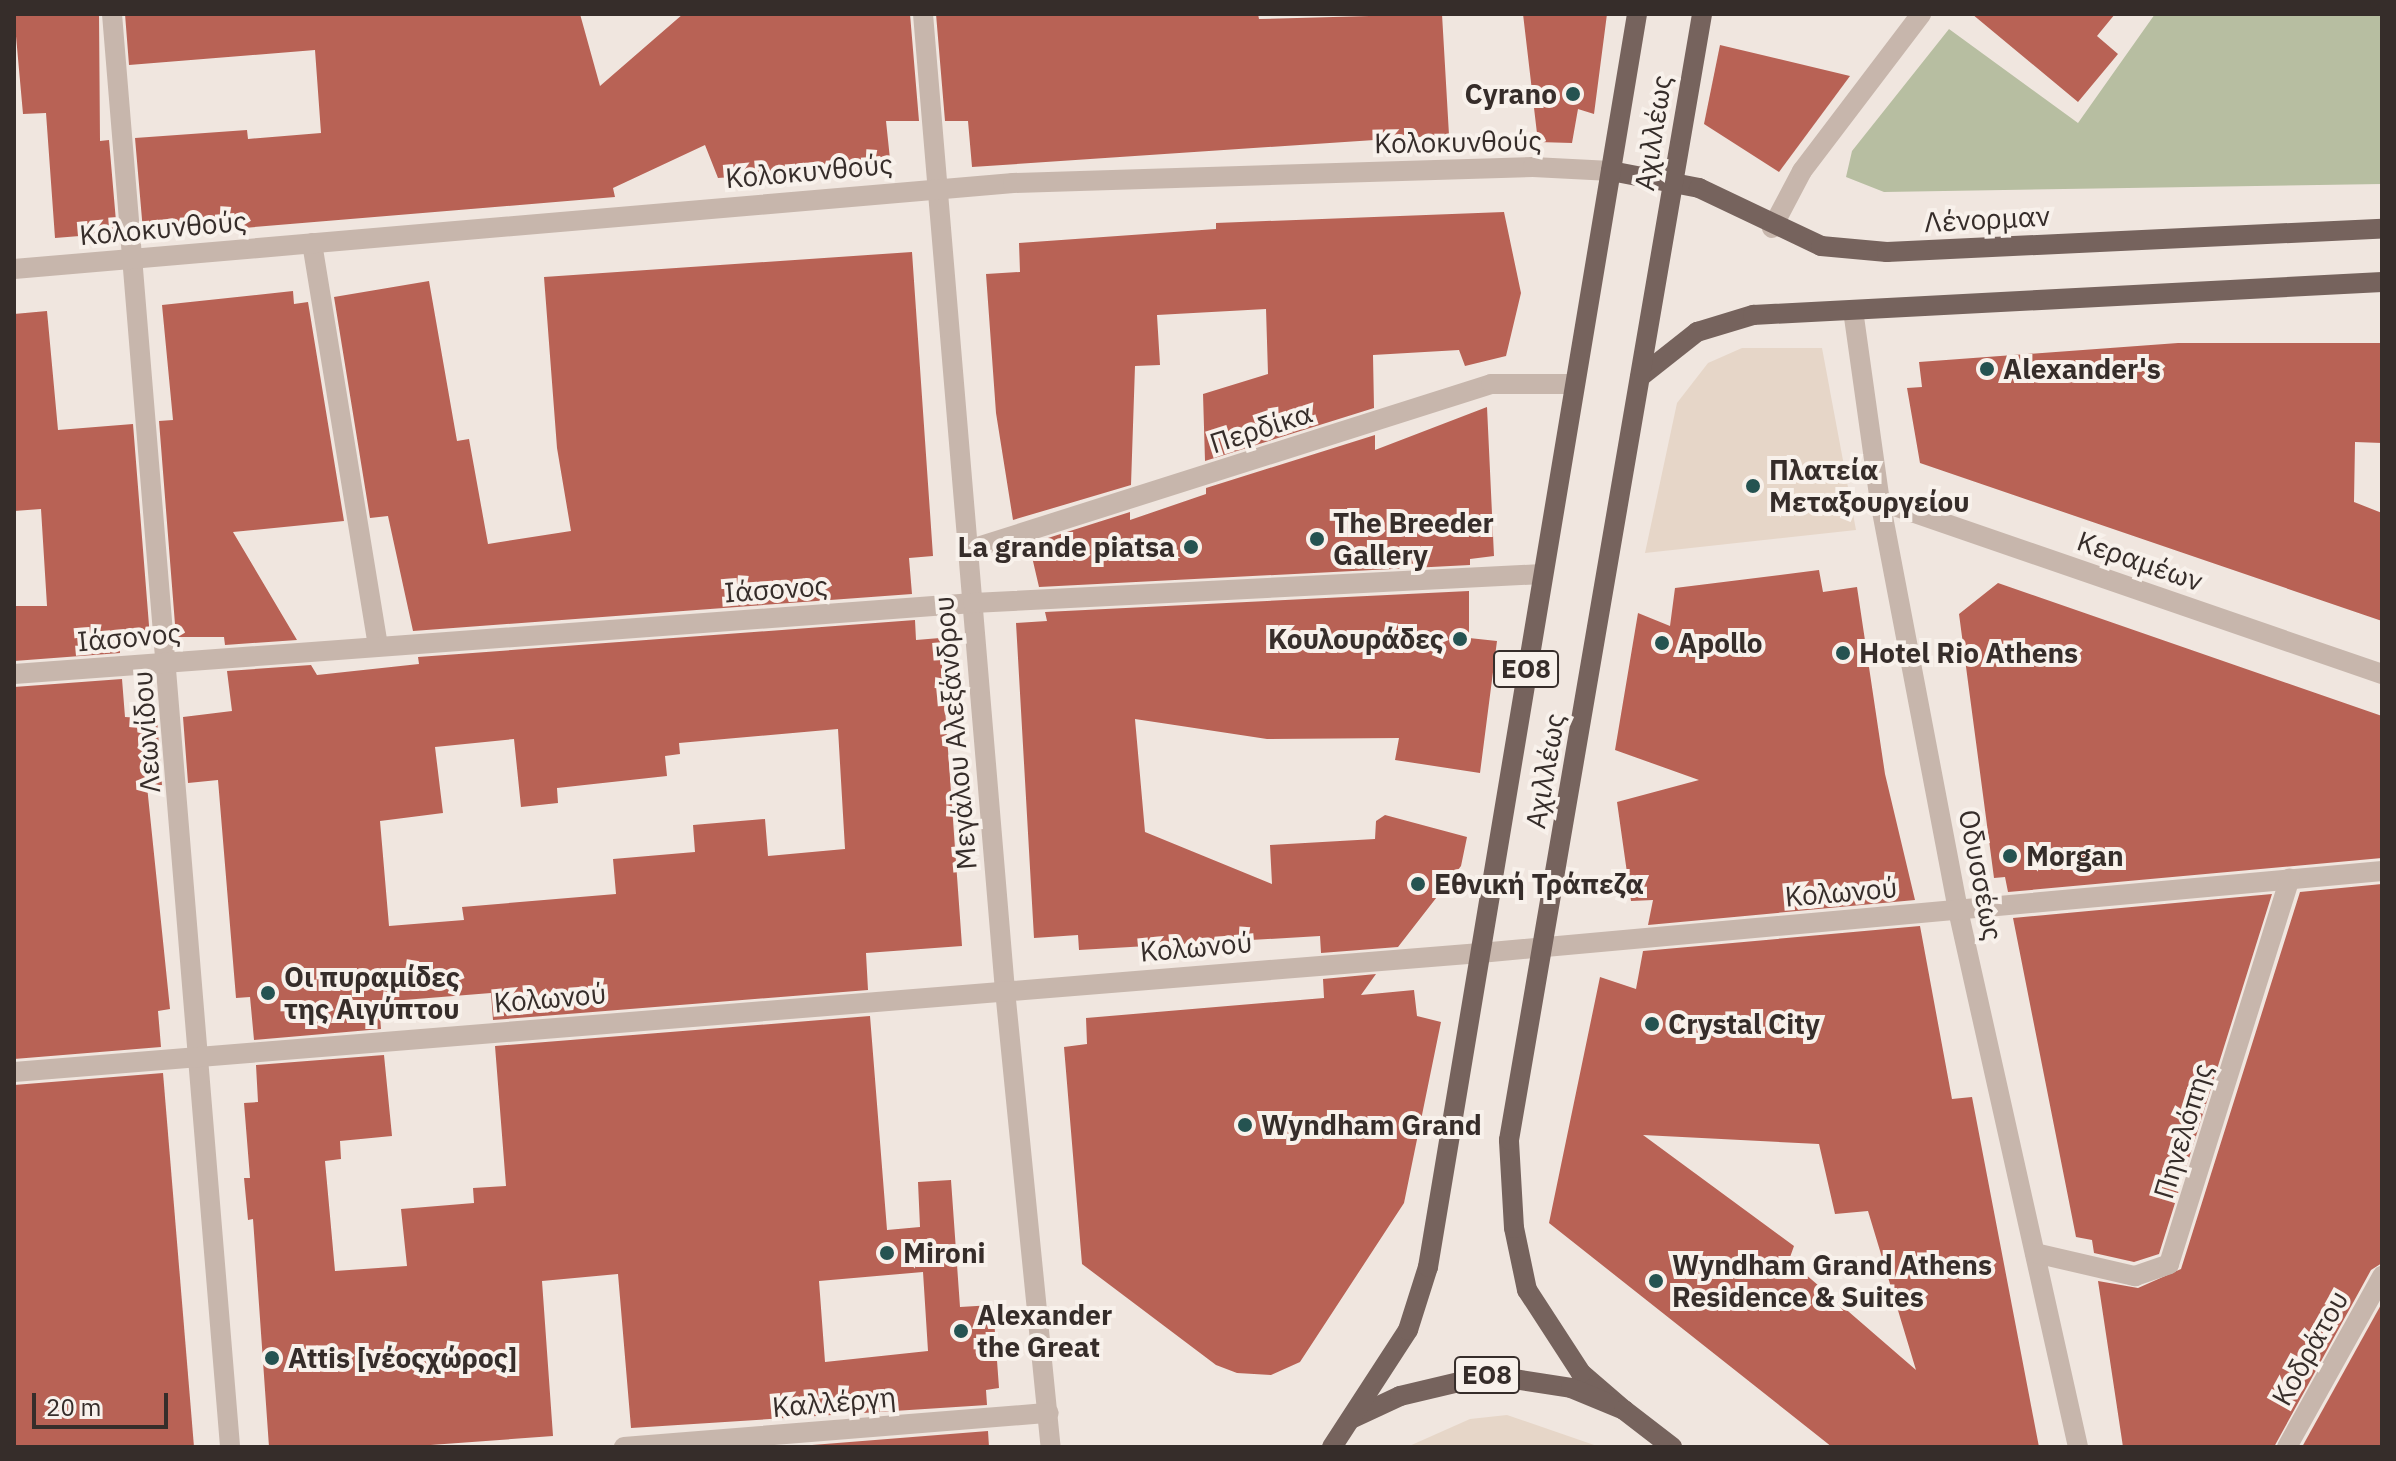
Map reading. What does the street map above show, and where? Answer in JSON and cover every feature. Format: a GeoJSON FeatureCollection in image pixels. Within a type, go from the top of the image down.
{"type":"FeatureCollection","features":[{"type":"Feature","properties":{"kind":"main road","name":"Αχιλλέως"},"geometry":{"type":"LineString","coordinates":[[1351,1419],[1408,1330],[1428,1267],[1637,14]]}},
{"type":"Feature","properties":{"kind":"main road","name":"Αχιλλέως"},"geometry":{"type":"LineString","coordinates":[[1624,1410],[1581,1373],[1549,1331],[1527,1290],[1514,1228],[1509,1140],[1702,14]]}},
{"type":"Feature","properties":{"kind":"main road","name":"Λένορμαν"},"geometry":{"type":"LineString","coordinates":[[1611,171],[1674,181],[1726,199],[1772,228],[1821,246],[1887,252],[2382,229]]}},
{"type":"Feature","properties":{"kind":"main road"},"geometry":{"type":"LineString","coordinates":[[1640,377],[1719,321],[1853,310],[2380,283]]}},
{"type":"Feature","properties":{"kind":"main road","name":"ΕΟ8"},"geometry":{"type":"LineString","coordinates":[[1332,1447],[1351,1419],[1400,1396],[1489,1375],[1571,1388],[1624,1410],[1672,1447]]}},
{"type":"Feature","properties":{"kind":"street","name":"Λεωνίδου"},"geometry":{"type":"LineString","coordinates":[[112,14],[169,662],[195,1054],[230,1447]]}},
{"type":"Feature","properties":{"kind":"street","name":"Μεγάλου Αλεξάνδρου"},"geometry":{"type":"LineString","coordinates":[[923,14],[1005,990],[1051,1447]]}},
{"type":"Feature","properties":{"kind":"street"},"geometry":{"type":"LineString","coordinates":[[1772,228],[1802,171],[1921,14]]}},
{"type":"Feature","properties":{"kind":"street","name":"Κολοκυνθούς"},"geometry":{"type":"LineString","coordinates":[[14,269],[938,188],[1517,167],[1611,171]]}},
{"type":"Feature","properties":{"kind":"street"},"geometry":{"type":"LineString","coordinates":[[312,243],[378,646]]}},
{"type":"Feature","properties":{"kind":"street","name":"Οδυσσέως"},"geometry":{"type":"LineString","coordinates":[[1853,310],[1880,501],[1958,910],[2078,1447]]}},
{"type":"Feature","properties":{"kind":"street","name":"Περδίκα"},"geometry":{"type":"LineString","coordinates":[[968,550],[1491,384],[1574,384]]}},
{"type":"Feature","properties":{"kind":"street","name":"Κεραμέων"},"geometry":{"type":"LineString","coordinates":[[1880,501],[2382,674]]}},
{"type":"Feature","properties":{"kind":"street","name":"Ιάσονος"},"geometry":{"type":"LineString","coordinates":[[14,674],[973,603],[1542,574]]}},
{"type":"Feature","properties":{"kind":"street","name":"Κολωνού"},"geometry":{"type":"LineString","coordinates":[[14,1072],[195,1054],[1544,948],[2382,871]]}},
{"type":"Feature","properties":{"kind":"street","name":"Πηνελόπης"},"geometry":{"type":"LineString","coordinates":[[2035,1253],[2135,1276],[2169,1264],[2290,879]]}},
{"type":"Feature","properties":{"kind":"street","name":"Κοδράτου"},"geometry":{"type":"LineString","coordinates":[[2287,1447],[2382,1276]]}},
{"type":"Feature","properties":{"kind":"street","name":"Καλλέργη"},"geometry":{"type":"LineString","coordinates":[[624,1447],[1049,1413]]}},
{"type":"Feature","properties":{"kind":"green space"},"geometry":{"type":"Polygon","coordinates":[[[2155,14],[2382,14],[2382,184],[1884,192],[1846,177],[1852,151],[1949,29],[2078,123],[2155,14]]]}},
{"type":"Feature","properties":{"kind":"shaded area","name":"Πλατεία Μεταξουργείου"},"geometry":{"type":"Polygon","coordinates":[[[1742,348],[1822,348],[1856,530],[1645,553],[1677,403],[1708,363],[1742,348]]]}},
{"type":"Feature","properties":{"kind":"shaded area"},"geometry":{"type":"Polygon","coordinates":[[[1507,1415],[1600,1447],[1407,1447],[1470,1419],[1507,1415]]]}},
{"type":"Feature","properties":{"kind":"building"},"geometry":{"type":"Polygon","coordinates":[[[14,14],[99,14],[100,141],[109,140],[117,233],[55,238],[46,113],[23,114],[14,14]]]}},
{"type":"Feature","properties":{"kind":"building"},"geometry":{"type":"Polygon","coordinates":[[[125,14],[580,14],[600,86],[683,14],[910,14],[919,121],[886,121],[890,159],[880,157],[880,173],[761,183],[760,175],[718,178],[705,145],[613,188],[615,197],[171,234],[171,228],[143,231],[135,138],[247,130],[248,139],[321,133],[315,50],[129,65],[125,14]]]}},
{"type":"Feature","properties":{"kind":"building"},"geometry":{"type":"Polygon","coordinates":[[[936,14],[1258,14],[1259,19],[1442,14],[1449,135],[972,167],[968,121],[945,121],[936,14]]]}},
{"type":"Feature","properties":{"kind":"building"},"geometry":{"type":"Polygon","coordinates":[[[1523,14],[1607,14],[1594,114],[1578,109],[1572,143],[1538,142],[1523,14]]]}},
{"type":"Feature","properties":{"kind":"building"},"geometry":{"type":"Polygon","coordinates":[[[1972,14],[2115,14],[2097,36],[2118,54],[2078,102],[1972,14]]]}},
{"type":"Feature","properties":{"kind":"building"},"geometry":{"type":"Polygon","coordinates":[[[1720,45],[1850,76],[1779,172],[1704,124],[1720,45]]]}},
{"type":"Feature","properties":{"kind":"building"},"geometry":{"type":"Polygon","coordinates":[[[1504,212],[1521,293],[1506,356],[1465,366],[1459,350],[1373,355],[1374,408],[1205,461],[1203,394],[1268,374],[1266,309],[1157,315],[1160,365],[1135,366],[1131,485],[1013,520],[996,413],[986,274],[1020,272],[1019,243],[1216,229],[1216,223],[1504,212]]]}},
{"type":"Feature","properties":{"kind":"building"},"geometry":{"type":"Polygon","coordinates":[[[912,252],[933,556],[909,558],[912,594],[413,631],[388,516],[370,518],[334,297],[429,281],[457,441],[469,439],[488,544],[571,531],[557,448],[544,277],[912,252]]]}},
{"type":"Feature","properties":{"kind":"building"},"geometry":{"type":"Polygon","coordinates":[[[293,291],[294,304],[308,302],[344,521],[233,532],[297,640],[225,645],[224,637],[176,637],[159,421],[173,420],[162,305],[293,291]]]}},
{"type":"Feature","properties":{"kind":"building"},"geometry":{"type":"Polygon","coordinates":[[[47,311],[58,430],[133,424],[150,638],[119,641],[120,653],[14,661],[14,606],[47,606],[41,509],[14,511],[14,314],[47,311]]]}},
{"type":"Feature","properties":{"kind":"building"},"geometry":{"type":"Polygon","coordinates":[[[2178,343],[2382,343],[2382,443],[2355,442],[2354,502],[2382,513],[2382,621],[1920,463],[1907,388],[1922,387],[1919,362],[2178,343]]]}},
{"type":"Feature","properties":{"kind":"building"},"geometry":{"type":"Polygon","coordinates":[[[1487,407],[1494,556],[1470,559],[1470,565],[1039,587],[1029,544],[1130,512],[1130,520],[1206,494],[1206,488],[1375,435],[1375,450],[1487,407]]]}},
{"type":"Feature","properties":{"kind":"building"},"geometry":{"type":"Polygon","coordinates":[[[1819,570],[1823,592],[1857,587],[1885,774],[1915,900],[1648,925],[1653,900],[1631,901],[1617,802],[1699,780],[1615,750],[1638,613],[1670,626],[1675,588],[1819,570]]]}},
{"type":"Feature","properties":{"kind":"building"},"geometry":{"type":"Polygon","coordinates":[[[1998,583],[2382,716],[2382,858],[2008,892],[2005,877],[1994,878],[1959,614],[1998,583]]]}},
{"type":"Feature","properties":{"kind":"building"},"geometry":{"type":"Polygon","coordinates":[[[1469,591],[1469,638],[1497,641],[1480,773],[1395,760],[1399,738],[1267,739],[1135,719],[1145,832],[1272,884],[1270,845],[1375,839],[1376,821],[1385,815],[1467,837],[1461,866],[1398,947],[1321,953],[1320,936],[1079,950],[1078,935],[1034,938],[1016,623],[1047,621],[1045,612],[1469,591]]]}},
{"type":"Feature","properties":{"kind":"building"},"geometry":{"type":"Polygon","coordinates":[[[915,620],[916,640],[940,638],[962,946],[866,953],[868,990],[493,1020],[491,993],[379,1002],[381,1029],[254,1040],[250,997],[236,998],[218,780],[188,783],[183,717],[232,711],[227,671],[311,665],[317,675],[419,664],[418,657],[915,620]],[[838,729],[679,743],[680,754],[665,756],[667,776],[557,788],[558,803],[521,807],[514,739],[435,747],[443,813],[380,821],[389,926],[464,920],[462,907],[616,894],[613,859],[695,852],[693,825],[765,819],[768,856],[845,849],[838,729]]]}},
{"type":"Feature","properties":{"kind":"building"},"geometry":{"type":"Polygon","coordinates":[[[122,679],[125,717],[157,719],[162,785],[147,786],[170,1009],[158,1011],[161,1047],[14,1059],[14,687],[122,679]]]}},
{"type":"Feature","properties":{"kind":"building"},"geometry":{"type":"Polygon","coordinates":[[[2382,884],[2382,1263],[2371,1270],[2274,1447],[2123,1447],[2098,1281],[2138,1288],[2181,1269],[2300,892],[2382,884]]]}},
{"type":"Feature","properties":{"kind":"building"},"geometry":{"type":"Polygon","coordinates":[[[2272,894],[2159,1254],[2134,1262],[2094,1253],[2092,1240],[2076,1237],[2013,918],[2272,894]]]}},
{"type":"Feature","properties":{"kind":"building"},"geometry":{"type":"Polygon","coordinates":[[[1920,926],[1952,1099],[1972,1097],[2039,1447],[1832,1447],[1549,1223],[1600,977],[1636,989],[1643,951],[1920,926]],[[1643,1135],[1794,1246],[1789,1260],[1916,1370],[1868,1211],[1835,1214],[1819,1144],[1643,1135]]]}},
{"type":"Feature","properties":{"kind":"building","name":"Wyndham Grand"},"geometry":{"type":"Polygon","coordinates":[[[1376,974],[1361,995],[1414,990],[1417,1016],[1441,1022],[1404,1203],[1300,1362],[1271,1375],[1237,1373],[1216,1365],[1082,1264],[1064,1047],[1087,1044],[1086,1018],[1324,998],[1323,979],[1376,974]]]}},
{"type":"Feature","properties":{"kind":"building"},"geometry":{"type":"Polygon","coordinates":[[[870,1016],[887,1230],[920,1227],[918,1182],[951,1180],[960,1307],[993,1305],[999,1388],[986,1390],[987,1405],[631,1428],[618,1274],[542,1281],[553,1436],[403,1447],[269,1447],[253,1219],[248,1220],[244,1178],[250,1178],[244,1103],[258,1102],[256,1065],[384,1055],[392,1136],[340,1141],[341,1159],[325,1161],[335,1271],[407,1266],[401,1209],[474,1203],[473,1188],[506,1186],[495,1046],[870,1016]],[[923,1272],[819,1281],[825,1362],[928,1351],[923,1272]]]}},
{"type":"Feature","properties":{"kind":"building"},"geometry":{"type":"Polygon","coordinates":[[[163,1073],[194,1447],[14,1447],[14,1085],[163,1073]]]}},
{"type":"Feature","properties":{"kind":"building"},"geometry":{"type":"Polygon","coordinates":[[[2382,1303],[2382,1447],[2302,1447],[2382,1303]]]}},
{"type":"Feature","properties":{"kind":"building"},"geometry":{"type":"Polygon","coordinates":[[[988,1431],[989,1447],[787,1447],[988,1431]]]}},
{"type":"Feature","properties":{"kind":"place","name":"Cyrano"},"geometry":{"type":"Point","coordinates":[1573,94]}},
{"type":"Feature","properties":{"kind":"place","name":"Alexander's"},"geometry":{"type":"Point","coordinates":[1987,369]}},
{"type":"Feature","properties":{"kind":"place","name":"Πλατεία Μεταξουργείου"},"geometry":{"type":"Point","coordinates":[1753,486]}},
{"type":"Feature","properties":{"kind":"place","name":"The Breeder Gallery"},"geometry":{"type":"Point","coordinates":[1317,539]}},
{"type":"Feature","properties":{"kind":"place","name":"La grande piatsa"},"geometry":{"type":"Point","coordinates":[1191,547]}},
{"type":"Feature","properties":{"kind":"place","name":"Κουλουράδες"},"geometry":{"type":"Point","coordinates":[1460,639]}},
{"type":"Feature","properties":{"kind":"place","name":"Apollo"},"geometry":{"type":"Point","coordinates":[1662,643]}},
{"type":"Feature","properties":{"kind":"place","name":"Hotel Rio Athens"},"geometry":{"type":"Point","coordinates":[1843,653]}},
{"type":"Feature","properties":{"kind":"place","name":"Morgan"},"geometry":{"type":"Point","coordinates":[2010,856]}},
{"type":"Feature","properties":{"kind":"place","name":"Εθνική Τράπεζα"},"geometry":{"type":"Point","coordinates":[1418,884]}},
{"type":"Feature","properties":{"kind":"place","name":"Οι πυραμίδες της Αιγύπτου"},"geometry":{"type":"Point","coordinates":[268,993]}},
{"type":"Feature","properties":{"kind":"place","name":"Crystal City"},"geometry":{"type":"Point","coordinates":[1652,1024]}},
{"type":"Feature","properties":{"kind":"place","name":"Wyndham Grand"},"geometry":{"type":"Point","coordinates":[1245,1125]}},
{"type":"Feature","properties":{"kind":"place","name":"Mironi"},"geometry":{"type":"Point","coordinates":[887,1253]}},
{"type":"Feature","properties":{"kind":"place","name":"Wyndham Grand Athens Residence & Suites"},"geometry":{"type":"Point","coordinates":[1656,1281]}},
{"type":"Feature","properties":{"kind":"place","name":"Alexander the Great"},"geometry":{"type":"Point","coordinates":[961,1331]}},
{"type":"Feature","properties":{"kind":"place","name":"Attis [νέοςχώρος]"},"geometry":{"type":"Point","coordinates":[272,1358]}}]}
